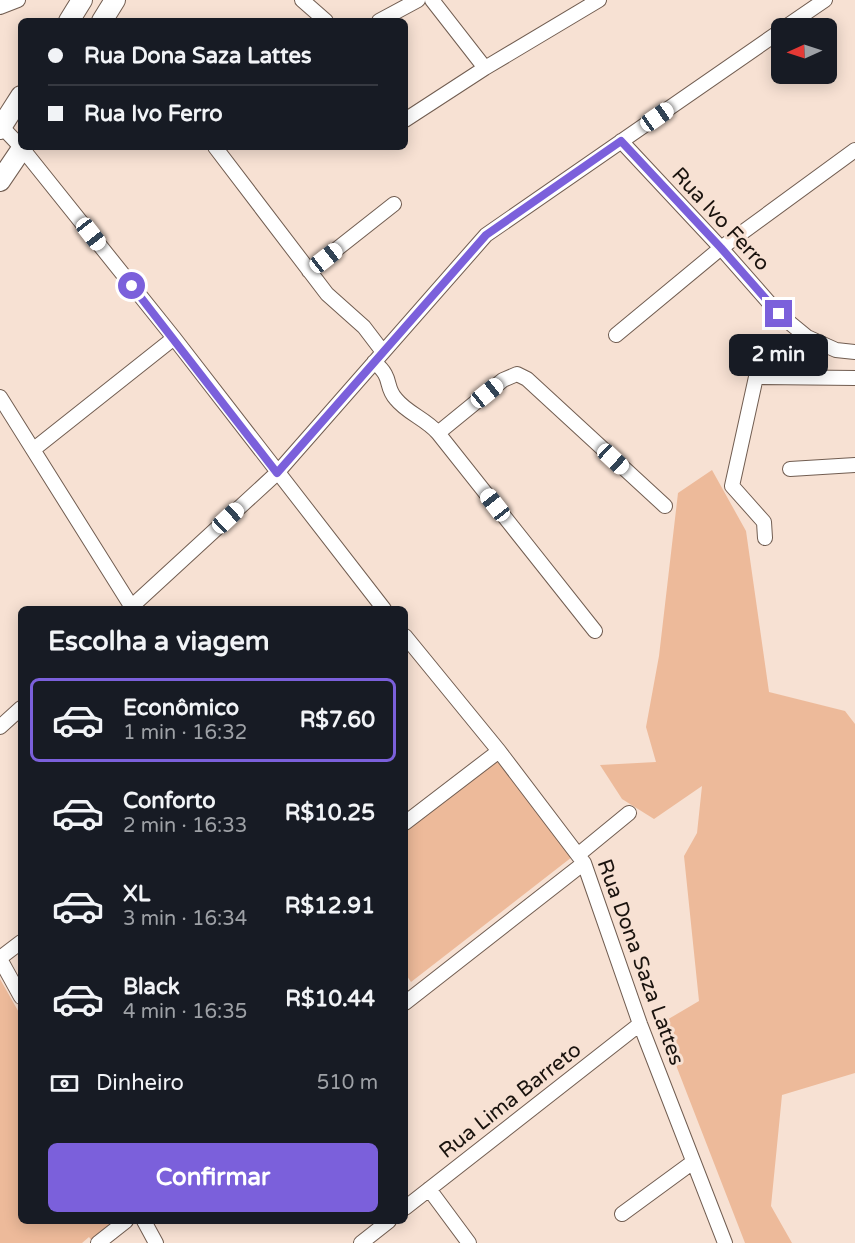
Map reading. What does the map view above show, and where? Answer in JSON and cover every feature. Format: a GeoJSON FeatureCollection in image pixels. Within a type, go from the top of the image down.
{"type":"FeatureCollection","features":[{"type":"Feature","properties":{"kind":"main road"},"geometry":{"type":"LineString","coordinates":[[71,18],[82,0]]}},
{"type":"Feature","properties":{"kind":"main road"},"geometry":{"type":"LineString","coordinates":[[104,18],[115,0]]}},
{"type":"Feature","properties":{"kind":"main road"},"geometry":{"type":"LineString","coordinates":[[1,126],[18,100]]}},
{"type":"Feature","properties":{"kind":"main road"},"geometry":{"type":"LineString","coordinates":[[0,181],[20,150]]}},
{"type":"Feature","properties":{"kind":"street"},"geometry":{"type":"LineString","coordinates":[[0,7],[18,0]]}},
{"type":"Feature","properties":{"kind":"street"},"geometry":{"type":"LineString","coordinates":[[302,0],[323,18]]}},
{"type":"Feature","properties":{"kind":"street"},"geometry":{"type":"LineString","coordinates":[[385,18],[418,0]]}},
{"type":"Feature","properties":{"kind":"street"},"geometry":{"type":"LineString","coordinates":[[432,0],[485,68]]}},
{"type":"Feature","properties":{"kind":"street"},"geometry":{"type":"LineString","coordinates":[[408,118],[485,68],[598,0]]}},
{"type":"Feature","properties":{"kind":"street"},"geometry":{"type":"LineString","coordinates":[[799,18],[825,0]]}},
{"type":"Feature","properties":{"kind":"street"},"geometry":{"type":"LineString","coordinates":[[133,606],[277,473],[486,235],[771,37]]}},
{"type":"Feature","properties":{"kind":"street"},"geometry":{"type":"LineString","coordinates":[[1,126],[18,143]]}},
{"type":"Feature","properties":{"kind":"street","name":"Rua Ivo Ferro"},"geometry":{"type":"LineString","coordinates":[[621,141],[779,314],[807,338],[836,350],[855,352]]}},
{"type":"Feature","properties":{"kind":"street"},"geometry":{"type":"LineString","coordinates":[[24,150],[174,338],[382,606]]}},
{"type":"Feature","properties":{"kind":"street"},"geometry":{"type":"LineString","coordinates":[[217,150],[327,294],[368,331],[394,398],[425,420],[438,433],[595,631]]}},
{"type":"Feature","properties":{"kind":"street"},"geometry":{"type":"LineString","coordinates":[[616,335],[721,248],[855,150]]}},
{"type":"Feature","properties":{"kind":"street"},"geometry":{"type":"LineString","coordinates":[[309,271],[394,204]]}},
{"type":"Feature","properties":{"kind":"street"},"geometry":{"type":"LineString","coordinates":[[34,449],[174,338]]}},
{"type":"Feature","properties":{"kind":"street"},"geometry":{"type":"LineString","coordinates":[[438,433],[503,380],[517,374],[527,380],[665,506]]}},
{"type":"Feature","properties":{"kind":"street"},"geometry":{"type":"LineString","coordinates":[[765,538],[764,522],[732,486],[756,377],[855,378]]}},
{"type":"Feature","properties":{"kind":"street"},"geometry":{"type":"LineString","coordinates":[[0,397],[130,606]]}},
{"type":"Feature","properties":{"kind":"street"},"geometry":{"type":"LineString","coordinates":[[790,469],[855,465]]}},
{"type":"Feature","properties":{"kind":"street","name":"Rua Dona Saza Lattes"},"geometry":{"type":"LineString","coordinates":[[408,643],[499,751],[581,859],[640,1024],[725,1243]]}},
{"type":"Feature","properties":{"kind":"street"},"geometry":{"type":"LineString","coordinates":[[0,727],[18,711]]}},
{"type":"Feature","properties":{"kind":"street"},"geometry":{"type":"LineString","coordinates":[[408,821],[499,751]]}},
{"type":"Feature","properties":{"kind":"street"},"geometry":{"type":"LineString","coordinates":[[408,996],[581,859],[629,813]]}},
{"type":"Feature","properties":{"kind":"street"},"geometry":{"type":"LineString","coordinates":[[18,944],[0,958],[18,991]]}},
{"type":"Feature","properties":{"kind":"street","name":"Rua Lima Barreto"},"geometry":{"type":"LineString","coordinates":[[408,1206],[640,1024]]}},
{"type":"Feature","properties":{"kind":"street"},"geometry":{"type":"LineString","coordinates":[[622,1214],[693,1162]]}},
{"type":"Feature","properties":{"kind":"street"},"geometry":{"type":"LineString","coordinates":[[429,1189],[469,1243]]}},
{"type":"Feature","properties":{"kind":"street"},"geometry":{"type":"LineString","coordinates":[[98,1243],[122,1224]]}},
{"type":"Feature","properties":{"kind":"street"},"geometry":{"type":"LineString","coordinates":[[146,1224],[156,1243]]}},
{"type":"Feature","properties":{"kind":"street"},"geometry":{"type":"LineString","coordinates":[[361,1243],[385,1224]]}},
{"type":"Feature","properties":{"kind":"shaded area"},"geometry":{"type":"Polygon","coordinates":[[[712,470],[746,531],[769,692],[845,711],[855,724],[855,1073],[782,1095],[771,1206],[792,1243],[745,1243],[660,1024],[699,1001],[684,856],[697,833],[702,786],[654,819],[622,799],[600,765],[656,762],[646,727],[659,656],[678,493],[712,470]]]}},
{"type":"Feature","properties":{"kind":"shaded area"},"geometry":{"type":"Polygon","coordinates":[[[496,760],[572,857],[411,982],[408,978],[408,824],[496,760]]]}},
{"type":"Feature","properties":{"kind":"shaded area"},"geometry":{"type":"Polygon","coordinates":[[[0,979],[18,1011],[18,1224],[113,1224],[92,1241],[89,1237],[82,1243],[0,1243],[0,979]]]}},
{"type":"Feature","properties":{"kind":"route"},"geometry":{"type":"LineString","coordinates":[[132,286],[277,473],[486,235],[621,141],[779,314]]}}]}
